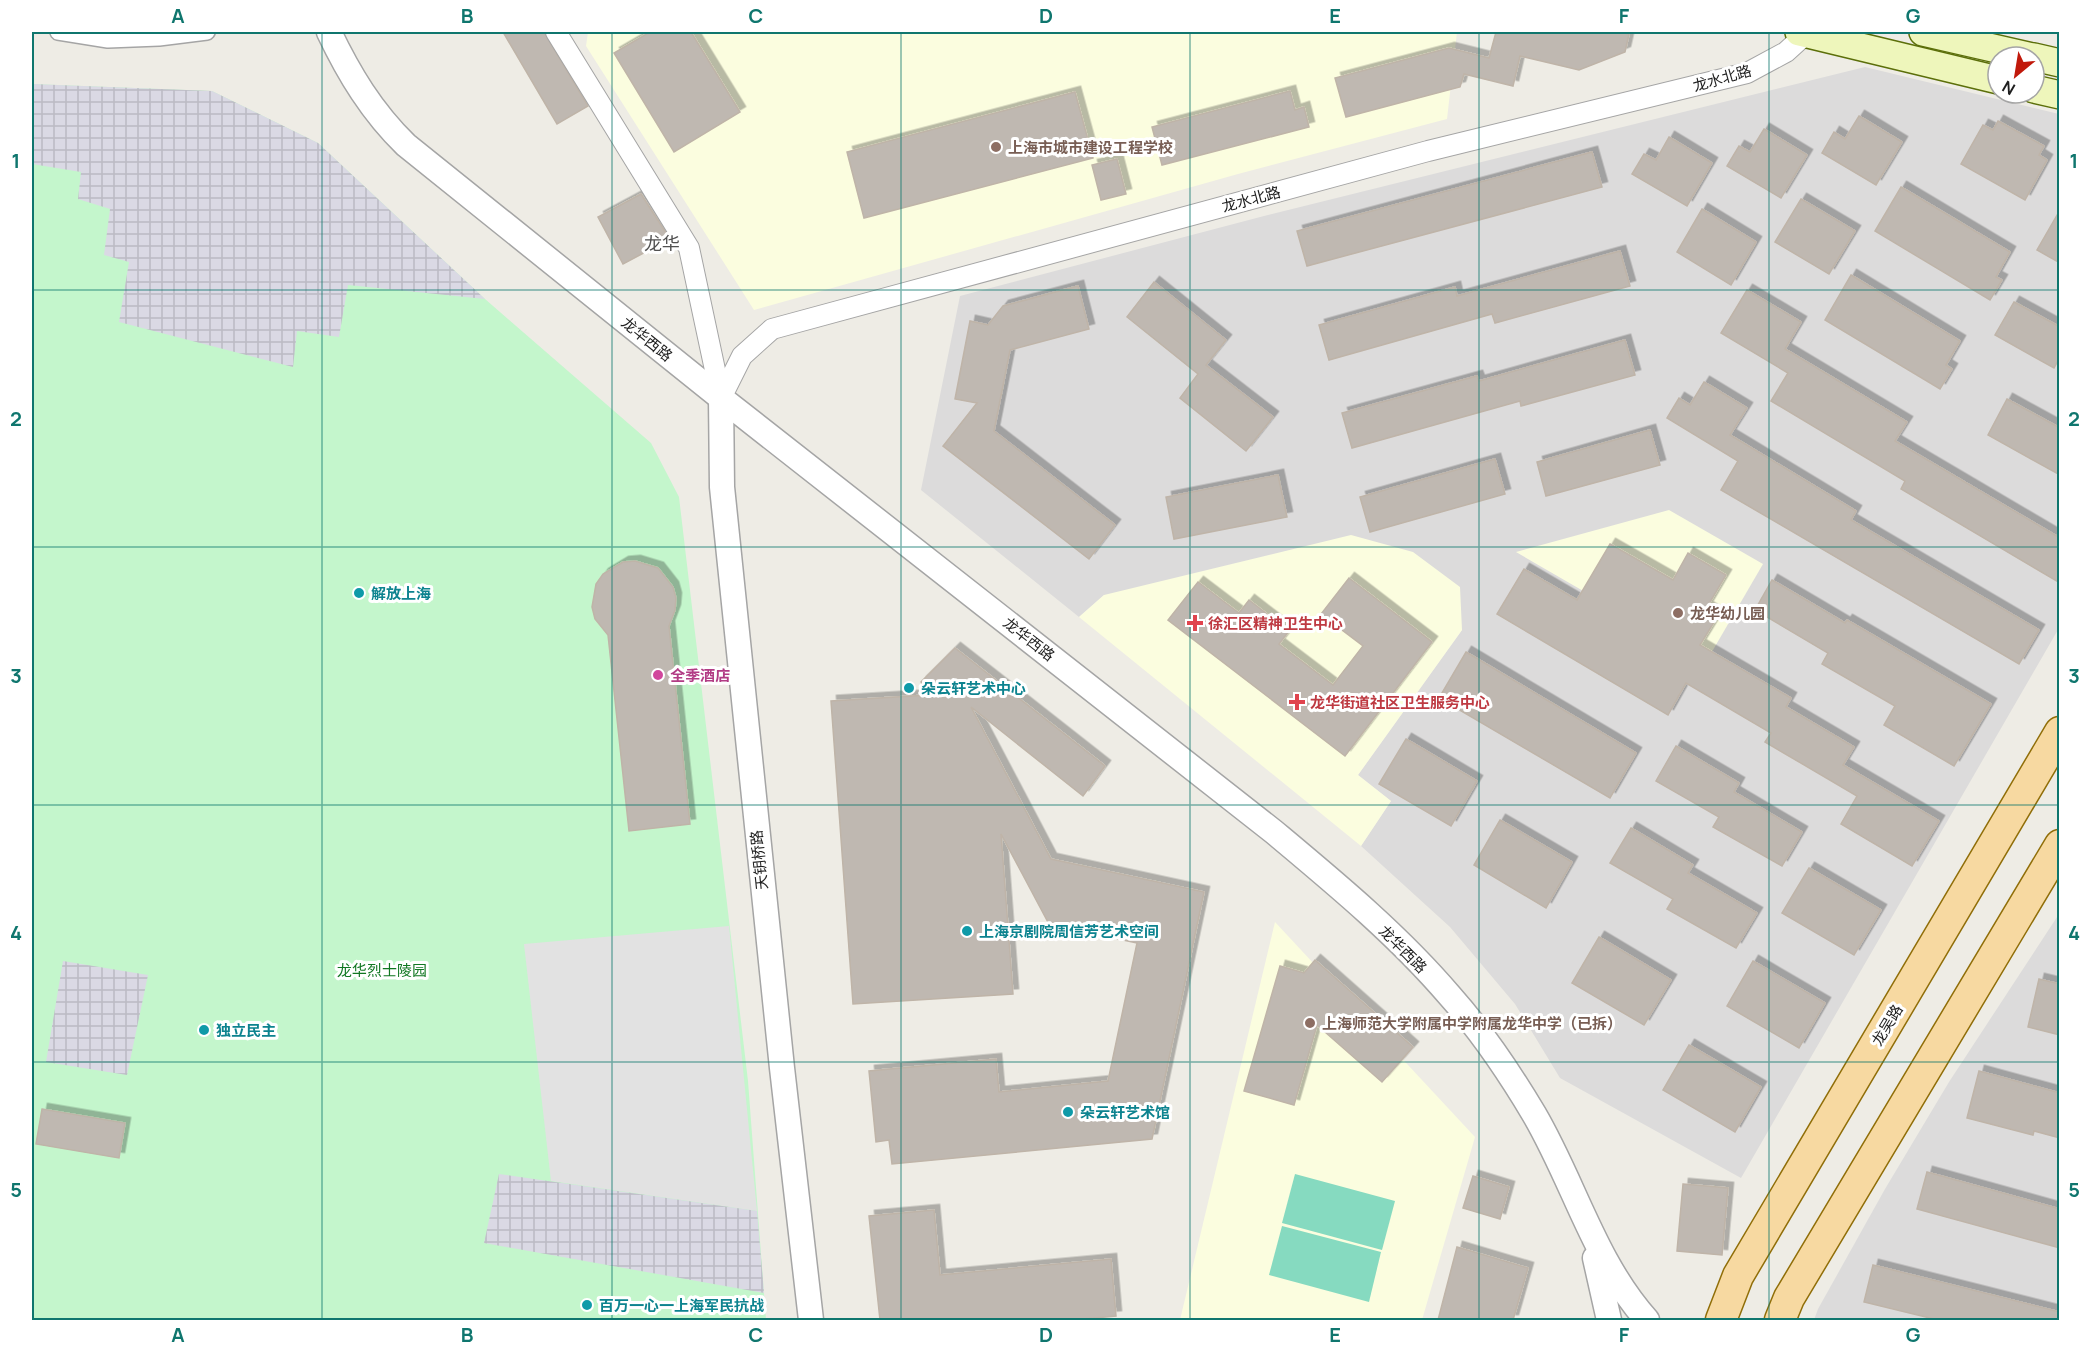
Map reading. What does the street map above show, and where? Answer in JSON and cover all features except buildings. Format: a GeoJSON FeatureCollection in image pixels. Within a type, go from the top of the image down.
{"type":"FeatureCollection","features":[{"type":"Feature","properties":{"kind":"main road","name":"龙水北路"},"geometry":{"type":"LineString","coordinates":[[1805,32],[1986,77]]}},
{"type":"Feature","properties":{"kind":"main road"},"geometry":{"type":"LineString","coordinates":[[1923,32],[1986,46]]}},
{"type":"Feature","properties":{"kind":"main road","name":"龙吴路"},"geometry":{"type":"LineString","coordinates":[[1721,1320],[1738,1276],[2060,732]]}},
{"type":"Feature","properties":{"kind":"main road"},"geometry":{"type":"LineString","coordinates":[[1780,1320],[1789,1298],[2060,846]]}},
{"type":"Feature","properties":{"kind":"street"},"geometry":{"type":"LineString","coordinates":[[58,32],[108,40],[159,38],[207,32]]}},
{"type":"Feature","properties":{"kind":"street","name":"龙华西路"},"geometry":{"type":"LineString","coordinates":[[329,32],[346,68],[372,108],[406,145],[722,398],[1274,832],[1350,896],[1450,995],[1499,1057],[1536,1117],[1609,1268],[1631,1303],[1647,1320]]}},
{"type":"Feature","properties":{"kind":"street"},"geometry":{"type":"LineString","coordinates":[[556,32],[689,248],[722,398]]}},
{"type":"Feature","properties":{"kind":"street","name":"龙水北路"},"geometry":{"type":"LineString","coordinates":[[722,398],[742,356],[772,329],[1428,151],[1747,73],[1786,52],[1805,32]]}},
{"type":"Feature","properties":{"kind":"street","name":"天钥桥路"},"geometry":{"type":"LineString","coordinates":[[722,398],[722,487],[780,1056],[811,1320]]}},
{"type":"Feature","properties":{"kind":"street"},"geometry":{"type":"LineString","coordinates":[[1588,1226],[1609,1320]]}},
{"type":"Feature","properties":{"kind":"shaded area","name":"上海市城市建设工程学校"},"geometry":{"type":"Polygon","coordinates":[[[588,32],[1457,32],[1447,119],[1238,174],[754,310],[586,46],[588,32]]]}},
{"type":"Feature","properties":{"kind":"shaded area"},"geometry":{"type":"Polygon","coordinates":[[[1865,67],[1986,96],[1986,105],[2022,105],[2059,114],[2059,628],[1741,1178],[1560,1078],[1515,1004],[1450,927],[1361,846],[1391,801],[1358,775],[1462,630],[1104,595],[1079,617],[921,490],[960,296],[1264,216],[1865,67]]]}},
{"type":"Feature","properties":{"kind":"shaded area"},"geometry":{"type":"Polygon","coordinates":[[[32,84],[212,91],[318,143],[485,299],[348,285],[339,337],[297,331],[293,367],[119,322],[129,262],[104,255],[110,209],[78,199],[81,172],[32,164],[32,84]]]}},
{"type":"Feature","properties":{"kind":"shaded area","name":"龙华幼儿园"},"geometry":{"type":"Polygon","coordinates":[[[1669,510],[1763,564],[1706,662],[1516,552],[1669,510]]]}},
{"type":"Feature","properties":{"kind":"shaded area","name":"龙华街道社区卫生服务中心"},"geometry":{"type":"Polygon","coordinates":[[[1351,535],[1413,552],[1460,587],[1462,630],[1358,775],[1391,801],[1361,846],[1079,617],[1104,595],[1351,535]]]}},
{"type":"Feature","properties":{"kind":"shaded area"},"geometry":{"type":"Polygon","coordinates":[[[2059,914],[2059,1320],[1814,1320],[1885,1189],[1949,1082],[2059,914]]]}},
{"type":"Feature","properties":{"kind":"shaded area","name":"上海师范大学附属中学附属龙华中学（已拆）"},"geometry":{"type":"Polygon","coordinates":[[[1275,922],[1475,1137],[1422,1320],[1180,1320],[1275,922]]]}},
{"type":"Feature","properties":{"kind":"shaded area"},"geometry":{"type":"Polygon","coordinates":[[[729,926],[757,1211],[551,1181],[524,944],[729,926]]]}},
{"type":"Feature","properties":{"kind":"shaded area"},"geometry":{"type":"Polygon","coordinates":[[[63,961],[148,975],[127,1075],[46,1062],[63,961]]]}},
{"type":"Feature","properties":{"kind":"shaded area"},"geometry":{"type":"Polygon","coordinates":[[[499,1174],[757,1211],[764,1293],[484,1243],[499,1174]]]}},
{"type":"Feature","properties":{"kind":"green space","name":"龙华烈士陵园"},"geometry":{"type":"Polygon","coordinates":[[[32,84],[212,91],[318,143],[485,299],[651,443],[679,497],[748,1081],[766,1320],[32,1320],[32,84]]]}},
{"type":"Feature","properties":{"kind":"green space"},"geometry":{"type":"Polygon","coordinates":[[[1295,1174],[1395,1201],[1382,1250],[1282,1223],[1295,1174]]]}},
{"type":"Feature","properties":{"kind":"green space"},"geometry":{"type":"Polygon","coordinates":[[[1282,1226],[1381,1252],[1369,1302],[1269,1275],[1282,1226]]]}},
{"type":"Feature","properties":{"kind":"place","name":"上海市城市建设工程学校"},"geometry":{"type":"Point","coordinates":[996,147]}},
{"type":"Feature","properties":{"kind":"place","name":"解放上海"},"geometry":{"type":"Point","coordinates":[359,593]}},
{"type":"Feature","properties":{"kind":"place","name":"龙华幼儿园"},"geometry":{"type":"Point","coordinates":[1678,613]}},
{"type":"Feature","properties":{"kind":"place","name":"徐汇区精神卫生中心"},"geometry":{"type":"Point","coordinates":[1195,623]}},
{"type":"Feature","properties":{"kind":"place","name":"全季酒店"},"geometry":{"type":"Point","coordinates":[658,675]}},
{"type":"Feature","properties":{"kind":"place","name":"朵云轩艺术中心"},"geometry":{"type":"Point","coordinates":[909,688]}},
{"type":"Feature","properties":{"kind":"place","name":"龙华街道社区卫生服务中心"},"geometry":{"type":"Point","coordinates":[1297,702]}},
{"type":"Feature","properties":{"kind":"place","name":"上海京剧院周信芳艺术空间"},"geometry":{"type":"Point","coordinates":[967,931]}},
{"type":"Feature","properties":{"kind":"place","name":"上海师范大学附属中学附属龙华中学（已拆）"},"geometry":{"type":"Point","coordinates":[1310,1023]}},
{"type":"Feature","properties":{"kind":"place","name":"独立民主"},"geometry":{"type":"Point","coordinates":[204,1030]}},
{"type":"Feature","properties":{"kind":"place","name":"朵云轩艺术馆"},"geometry":{"type":"Point","coordinates":[1068,1112]}},
{"type":"Feature","properties":{"kind":"place","name":"百万一心一上海军民抗战"},"geometry":{"type":"Point","coordinates":[587,1305]}},
{"type":"Feature","properties":{"kind":"district","name":"龙华"},"geometry":{"type":"Point","coordinates":[662,243]}}]}
